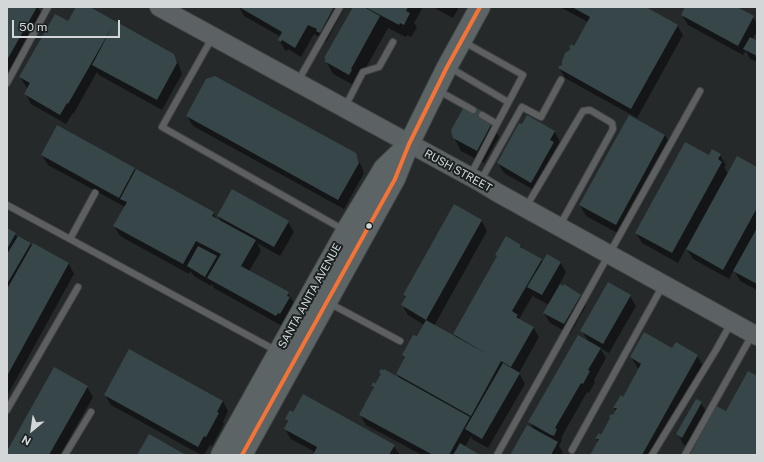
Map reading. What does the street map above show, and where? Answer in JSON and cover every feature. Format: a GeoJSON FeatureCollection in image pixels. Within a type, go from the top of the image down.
{"type":"FeatureCollection","features":[{"type":"Feature","properties":{"kind":"main road","name":"SANTA ANITA AVENUE"},"geometry":{"type":"LineString","coordinates":[[242,455],[395,179],[409,144],[447,67],[480,7]]}},
{"type":"Feature","properties":{"kind":"main road","name":"SANTA ANITA AVENUE"},"geometry":{"type":"LineString","coordinates":[[221,455],[346,231],[384,168],[409,144]]}},
{"type":"Feature","properties":{"kind":"street","name":"RUSH STREET"},"geometry":{"type":"LineString","coordinates":[[159,7],[475,179],[755,334]]}},
{"type":"Feature","properties":{"kind":"lane"},"geometry":{"type":"LineString","coordinates":[[7,83],[48,7]]}},
{"type":"Feature","properties":{"kind":"lane"},"geometry":{"type":"LineString","coordinates":[[297,83],[340,7]]}},
{"type":"Feature","properties":{"kind":"lane"},"geometry":{"type":"LineString","coordinates":[[213,37],[162,126],[346,231]]}},
{"type":"Feature","properties":{"kind":"lane"},"geometry":{"type":"LineString","coordinates":[[461,40],[523,75],[497,124],[475,179]]}},
{"type":"Feature","properties":{"kind":"lane"},"geometry":{"type":"LineString","coordinates":[[344,108],[363,72],[379,67],[393,42]]}},
{"type":"Feature","properties":{"kind":"lane"},"geometry":{"type":"LineString","coordinates":[[447,67],[508,102]]}},
{"type":"Feature","properties":{"kind":"lane"},"geometry":{"type":"LineString","coordinates":[[475,179],[522,107],[541,117],[561,80]]}},
{"type":"Feature","properties":{"kind":"lane"},"geometry":{"type":"LineString","coordinates":[[436,90],[473,110]]}},
{"type":"Feature","properties":{"kind":"lane"},"geometry":{"type":"LineString","coordinates":[[497,455],[700,91]]}},
{"type":"Feature","properties":{"kind":"lane"},"geometry":{"type":"LineString","coordinates":[[526,208],[583,111],[590,110],[612,123],[613,129],[560,227]]}},
{"type":"Feature","properties":{"kind":"lane"},"geometry":{"type":"LineString","coordinates":[[482,115],[497,124]]}},
{"type":"Feature","properties":{"kind":"lane"},"geometry":{"type":"LineString","coordinates":[[70,239],[95,193]]}},
{"type":"Feature","properties":{"kind":"lane"},"geometry":{"type":"LineString","coordinates":[[7,205],[278,352]]}},
{"type":"Feature","properties":{"kind":"lane"},"geometry":{"type":"LineString","coordinates":[[572,450],[663,284]]}},
{"type":"Feature","properties":{"kind":"lane"},"geometry":{"type":"LineString","coordinates":[[7,410],[78,287]]}},
{"type":"Feature","properties":{"kind":"lane"},"geometry":{"type":"LineString","coordinates":[[327,302],[400,341]]}},
{"type":"Feature","properties":{"kind":"lane"},"geometry":{"type":"LineString","coordinates":[[652,455],[716,350],[731,322]]}},
{"type":"Feature","properties":{"kind":"lane"},"geometry":{"type":"LineString","coordinates":[[685,455],[755,334]]}},
{"type":"Feature","properties":{"kind":"lane"},"geometry":{"type":"LineString","coordinates":[[65,455],[91,412]]}},
{"type":"Feature","properties":{"kind":"building"},"geometry":{"type":"Polygon","coordinates":[[[7,7],[37,7],[7,60],[7,7]]]}},
{"type":"Feature","properties":{"kind":"building"},"geometry":{"type":"Polygon","coordinates":[[[76,7],[90,7],[174,54],[177,63],[157,100],[92,65],[112,27],[68,104],[67,103],[60,115],[24,94],[30,83],[19,77],[55,14],[68,21],[76,7]]]}},
{"type":"Feature","properties":{"kind":"building"},"geometry":{"type":"Polygon","coordinates":[[[239,7],[334,7],[320,33],[316,31],[317,29],[308,25],[295,48],[282,40],[281,42],[278,40],[282,32],[239,7]]]}},
{"type":"Feature","properties":{"kind":"building"},"geometry":{"type":"Polygon","coordinates":[[[353,7],[364,7],[380,16],[349,75],[324,61],[326,59],[324,58],[353,7]]]}},
{"type":"Feature","properties":{"kind":"building"},"geometry":{"type":"Polygon","coordinates":[[[365,7],[408,7],[406,11],[410,13],[404,25],[400,23],[399,25],[365,7]]]}},
{"type":"Feature","properties":{"kind":"building"},"geometry":{"type":"Polygon","coordinates":[[[572,7],[646,7],[678,25],[631,109],[558,68],[560,65],[562,66],[565,53],[571,49],[569,48],[571,44],[574,46],[590,17],[572,7]]]}},
{"type":"Feature","properties":{"kind":"building"},"geometry":{"type":"Polygon","coordinates":[[[685,7],[737,7],[754,16],[738,46],[681,15],[685,7]]]}},
{"type":"Feature","properties":{"kind":"building"},"geometry":{"type":"Polygon","coordinates":[[[750,37],[757,41],[757,56],[743,49],[750,37]]]}},
{"type":"Feature","properties":{"kind":"building"},"geometry":{"type":"Polygon","coordinates":[[[215,76],[356,153],[359,163],[338,200],[186,116],[206,79],[215,76]]]}},
{"type":"Feature","properties":{"kind":"building"},"geometry":{"type":"Polygon","coordinates":[[[464,107],[471,112],[474,107],[484,112],[481,117],[492,123],[477,151],[453,138],[451,130],[464,107]]]}},
{"type":"Feature","properties":{"kind":"building"},"geometry":{"type":"Polygon","coordinates":[[[527,115],[555,131],[550,140],[554,142],[531,183],[497,163],[519,123],[522,124],[527,115]]]}},
{"type":"Feature","properties":{"kind":"building"},"geometry":{"type":"Polygon","coordinates":[[[629,115],[665,135],[616,225],[579,205],[629,115]]]}},
{"type":"Feature","properties":{"kind":"building"},"geometry":{"type":"Polygon","coordinates":[[[57,125],[135,168],[119,198],[41,155],[57,125]]]}},
{"type":"Feature","properties":{"kind":"building"},"geometry":{"type":"Polygon","coordinates":[[[685,142],[709,155],[712,149],[721,154],[718,159],[722,162],[672,253],[635,233],[685,142]]]}},
{"type":"Feature","properties":{"kind":"building"},"geometry":{"type":"Polygon","coordinates":[[[737,156],[757,167],[757,208],[723,270],[686,249],[737,156]]]}},
{"type":"Feature","properties":{"kind":"building"},"geometry":{"type":"Polygon","coordinates":[[[136,169],[214,212],[212,216],[256,240],[241,266],[289,292],[287,296],[290,297],[280,314],[278,313],[276,316],[207,278],[221,254],[196,241],[183,264],[113,226],[127,202],[120,199],[136,169]]]}},
{"type":"Feature","properties":{"kind":"building"},"geometry":{"type":"Polygon","coordinates":[[[232,189],[289,221],[274,247],[217,216],[232,189]]]}},
{"type":"Feature","properties":{"kind":"building"},"geometry":{"type":"Polygon","coordinates":[[[454,204],[482,220],[426,320],[401,305],[406,296],[403,295],[454,204]]]}},
{"type":"Feature","properties":{"kind":"building"},"geometry":{"type":"Polygon","coordinates":[[[7,228],[16,233],[7,249],[7,228]]]}},
{"type":"Feature","properties":{"kind":"building"},"geometry":{"type":"Polygon","coordinates":[[[757,228],[757,284],[733,271],[757,228]]]}},
{"type":"Feature","properties":{"kind":"building"},"geometry":{"type":"Polygon","coordinates":[[[18,236],[31,243],[7,284],[7,254],[18,236]]]}},
{"type":"Feature","properties":{"kind":"building"},"geometry":{"type":"Polygon","coordinates":[[[506,236],[521,245],[520,247],[542,259],[512,311],[518,315],[516,317],[534,327],[511,367],[501,361],[471,416],[396,374],[405,357],[402,355],[413,335],[417,336],[426,320],[487,354],[453,334],[497,256],[495,255],[506,236]]]}},
{"type":"Feature","properties":{"kind":"building"},"geometry":{"type":"Polygon","coordinates":[[[33,243],[69,263],[7,376],[7,289],[33,243]]]}},
{"type":"Feature","properties":{"kind":"building"},"geometry":{"type":"Polygon","coordinates":[[[198,246],[217,256],[205,277],[187,266],[198,246]]]}},
{"type":"Feature","properties":{"kind":"building"},"geometry":{"type":"Polygon","coordinates":[[[547,254],[561,262],[542,295],[527,287],[547,254]]]}},
{"type":"Feature","properties":{"kind":"building"},"geometry":{"type":"Polygon","coordinates":[[[608,282],[631,295],[603,344],[580,331],[608,282]]]}},
{"type":"Feature","properties":{"kind":"building"},"geometry":{"type":"Polygon","coordinates":[[[560,284],[563,286],[564,284],[581,295],[564,324],[543,313],[560,284]]]}},
{"type":"Feature","properties":{"kind":"building"},"geometry":{"type":"Polygon","coordinates":[[[644,332],[672,348],[676,342],[698,355],[642,455],[590,455],[599,439],[595,439],[599,433],[601,435],[610,418],[609,417],[611,414],[613,415],[617,408],[613,408],[621,395],[623,397],[641,364],[630,357],[644,332]]]}},
{"type":"Feature","properties":{"kind":"building"},"geometry":{"type":"Polygon","coordinates":[[[578,335],[601,348],[588,370],[590,371],[583,384],[581,383],[555,428],[557,429],[554,436],[528,422],[578,335]]]}},
{"type":"Feature","properties":{"kind":"building"},"geometry":{"type":"Polygon","coordinates":[[[129,349],[223,401],[217,412],[219,413],[206,437],[204,436],[198,447],[104,395],[129,349]]]}},
{"type":"Feature","properties":{"kind":"building"},"geometry":{"type":"Polygon","coordinates":[[[503,363],[520,373],[482,439],[465,429],[503,363]]]}},
{"type":"Feature","properties":{"kind":"building"},"geometry":{"type":"Polygon","coordinates":[[[54,367],[88,386],[49,455],[7,455],[7,451],[54,367]]]}},
{"type":"Feature","properties":{"kind":"building"},"geometry":{"type":"Polygon","coordinates":[[[381,369],[384,369],[470,417],[449,455],[433,455],[359,415],[374,387],[371,386],[373,382],[375,384],[381,374],[379,372],[381,369]]]}},
{"type":"Feature","properties":{"kind":"building"},"geometry":{"type":"Polygon","coordinates":[[[748,371],[757,376],[757,455],[690,455],[716,406],[726,411],[748,371]]]}},
{"type":"Feature","properties":{"kind":"building"},"geometry":{"type":"Polygon","coordinates":[[[303,394],[395,445],[389,455],[313,455],[317,447],[284,429],[288,421],[285,419],[290,410],[293,412],[303,394]]]}},
{"type":"Feature","properties":{"kind":"building"},"geometry":{"type":"Polygon","coordinates":[[[696,399],[702,402],[682,438],[676,434],[696,399]]]}},
{"type":"Feature","properties":{"kind":"building"},"geometry":{"type":"Polygon","coordinates":[[[527,425],[558,442],[551,455],[510,455],[527,425]]]}},
{"type":"Feature","properties":{"kind":"building"},"geometry":{"type":"Polygon","coordinates":[[[149,434],[186,455],[137,455],[149,434]]]}},
{"type":"Feature","properties":{"kind":"building"},"geometry":{"type":"Polygon","coordinates":[[[460,443],[480,455],[453,455],[460,443]]]}},
{"type":"Feature","properties":{"kind":"transit line"},"geometry":{"type":"LineString","coordinates":[[242,455],[395,179],[409,144],[447,67],[480,7]]}}]}
